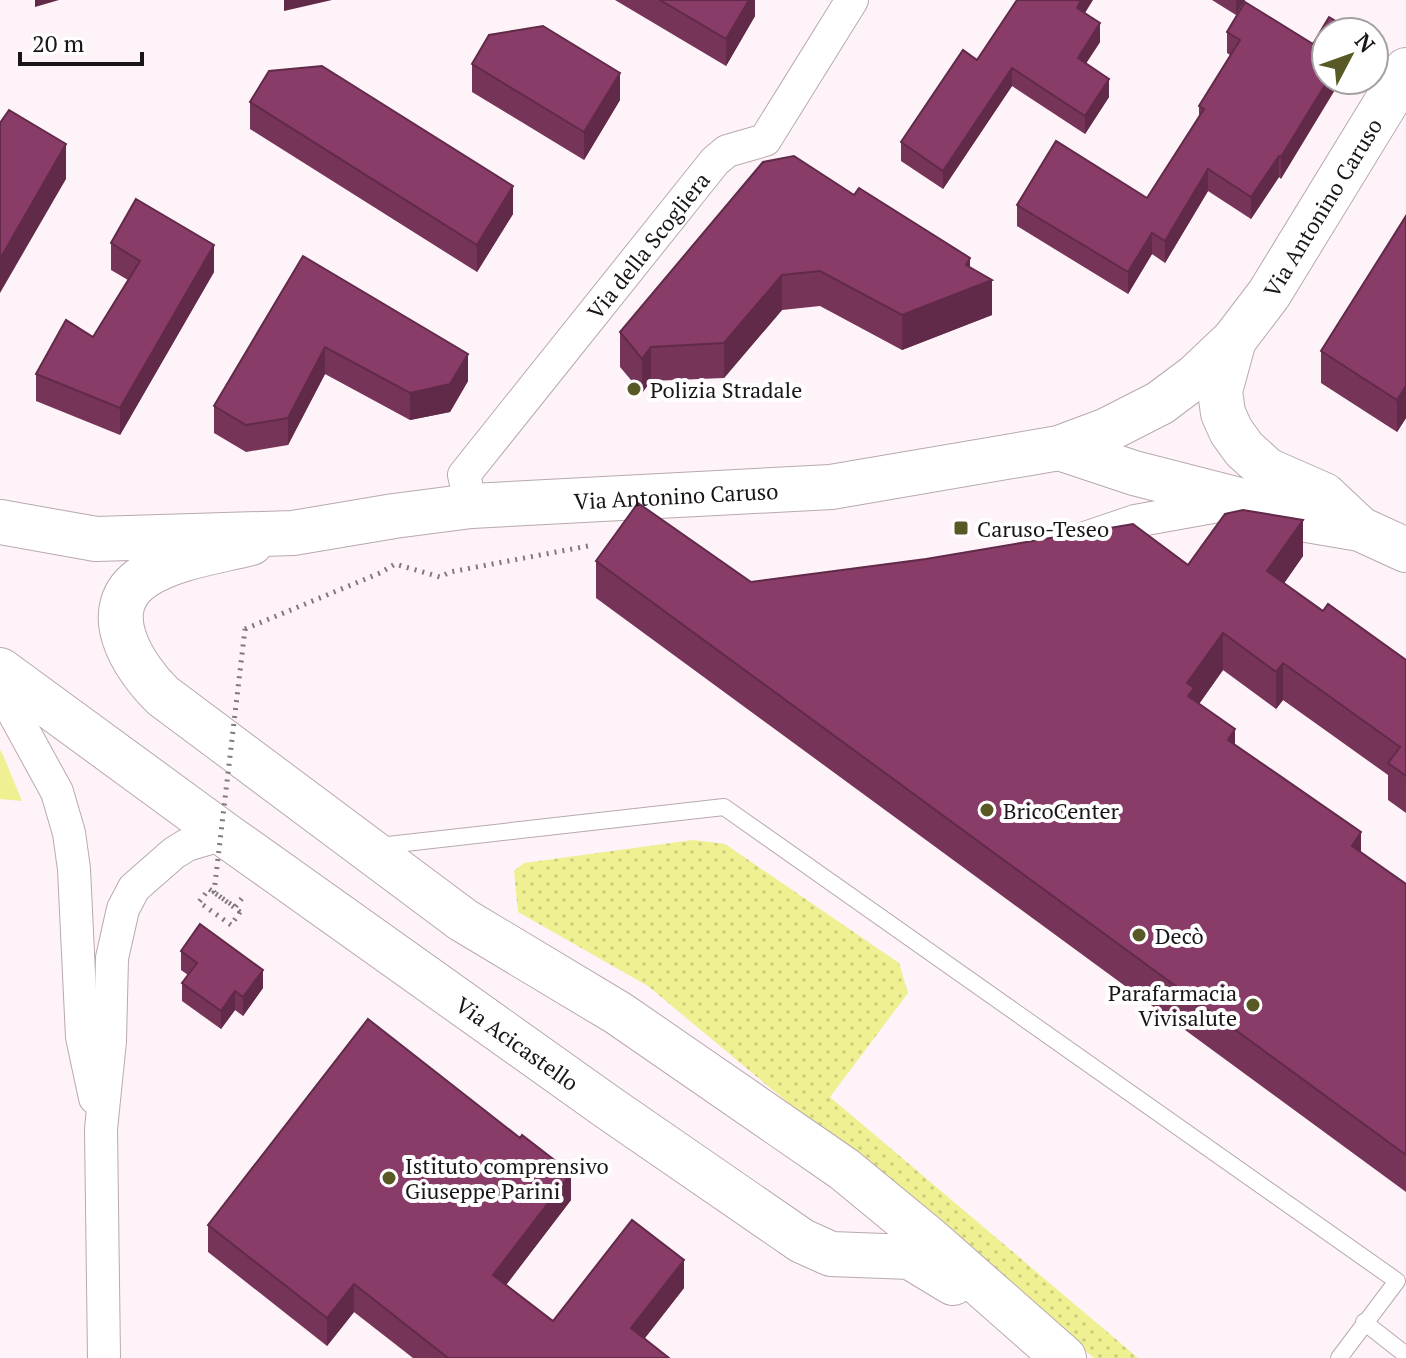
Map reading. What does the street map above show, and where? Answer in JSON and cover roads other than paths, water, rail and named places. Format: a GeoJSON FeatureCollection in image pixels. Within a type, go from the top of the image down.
{"type":"FeatureCollection","features":[{"type":"Feature","properties":{"kind":"main road","name":"Via Antonino Caruso"},"geometry":{"type":"LineString","coordinates":[[293,533],[471,506],[831,487],[1059,448],[1107,430],[1160,403],[1196,376],[1234,340],[1269,294],[1406,70]]}},
{"type":"Feature","properties":{"kind":"main road"},"geometry":{"type":"LineString","coordinates":[[1234,340],[1220,391],[1223,413],[1231,431],[1244,449],[1267,470],[1324,495],[1360,529]]}},
{"type":"Feature","properties":{"kind":"main road"},"geometry":{"type":"LineString","coordinates":[[1059,448],[1134,473],[1307,520],[1360,529],[1406,550]]}},
{"type":"Feature","properties":{"kind":"main road"},"geometry":{"type":"LineString","coordinates":[[0,522],[96,539],[293,533]]}},
{"type":"Feature","properties":{"kind":"main road","name":"Via Acicastello"},"geometry":{"type":"LineString","coordinates":[[293,533],[179,562],[144,576],[130,589],[121,604],[120,624],[123,639],[147,680],[163,696],[463,920],[618,1013],[844,1169],[929,1239],[1062,1357]]}},
{"type":"Feature","properties":{"kind":"main road","name":"Via Acicastello"},"geometry":{"type":"LineString","coordinates":[[1,688],[224,834],[802,1241],[831,1254],[910,1257],[1062,1357]]}},
{"type":"Feature","properties":{"kind":"main road"},"geometry":{"type":"LineString","coordinates":[[705,1075],[855,1204],[860,1213],[860,1235],[852,1245],[831,1254]]}},
{"type":"Feature","properties":{"kind":"street","name":"Via della Scogliera"},"geometry":{"type":"LineString","coordinates":[[471,506],[464,475],[715,161],[727,151],[765,140],[852,0]]}},
{"type":"Feature","properties":{"kind":"street"},"geometry":{"type":"LineString","coordinates":[[632,499],[672,526]]}},
{"type":"Feature","properties":{"kind":"street"},"geometry":{"type":"LineString","coordinates":[[1048,548],[1135,521],[1245,501]]}},
{"type":"Feature","properties":{"kind":"street"},"geometry":{"type":"LineString","coordinates":[[1,688],[57,792],[69,833],[74,869],[82,1037],[101,1129]]}},
{"type":"Feature","properties":{"kind":"street"},"geometry":{"type":"LineString","coordinates":[[104,1358],[101,1129],[110,1041],[112,958],[123,909],[134,888],[174,853],[187,845],[224,834]]}},
{"type":"Feature","properties":{"kind":"lane"},"geometry":{"type":"LineString","coordinates":[[365,848],[724,807],[1397,1281],[1339,1358]]}},
{"type":"Feature","properties":{"kind":"lane"},"geometry":{"type":"LineString","coordinates":[[1364,1322],[1406,1355]]}},
{"type":"Feature","properties":{"kind":"place","name":"Polizia Stradale"},"geometry":{"type":"Point","coordinates":[634,389]}},
{"type":"Feature","properties":{"kind":"place","name":"Caruso-Teseo"},"geometry":{"type":"Point","coordinates":[961,528]}},
{"type":"Feature","properties":{"kind":"place","name":"BricoCenter"},"geometry":{"type":"Point","coordinates":[987,810]}},
{"type":"Feature","properties":{"kind":"place","name":"Decò"},"geometry":{"type":"Point","coordinates":[1139,935]}},
{"type":"Feature","properties":{"kind":"place","name":"Parafarmacia Vivisalute"},"geometry":{"type":"Point","coordinates":[1253,1005]}},
{"type":"Feature","properties":{"kind":"place","name":"Istituto comprensivo Giuseppe Parini"},"geometry":{"type":"Point","coordinates":[389,1178]}}]}
